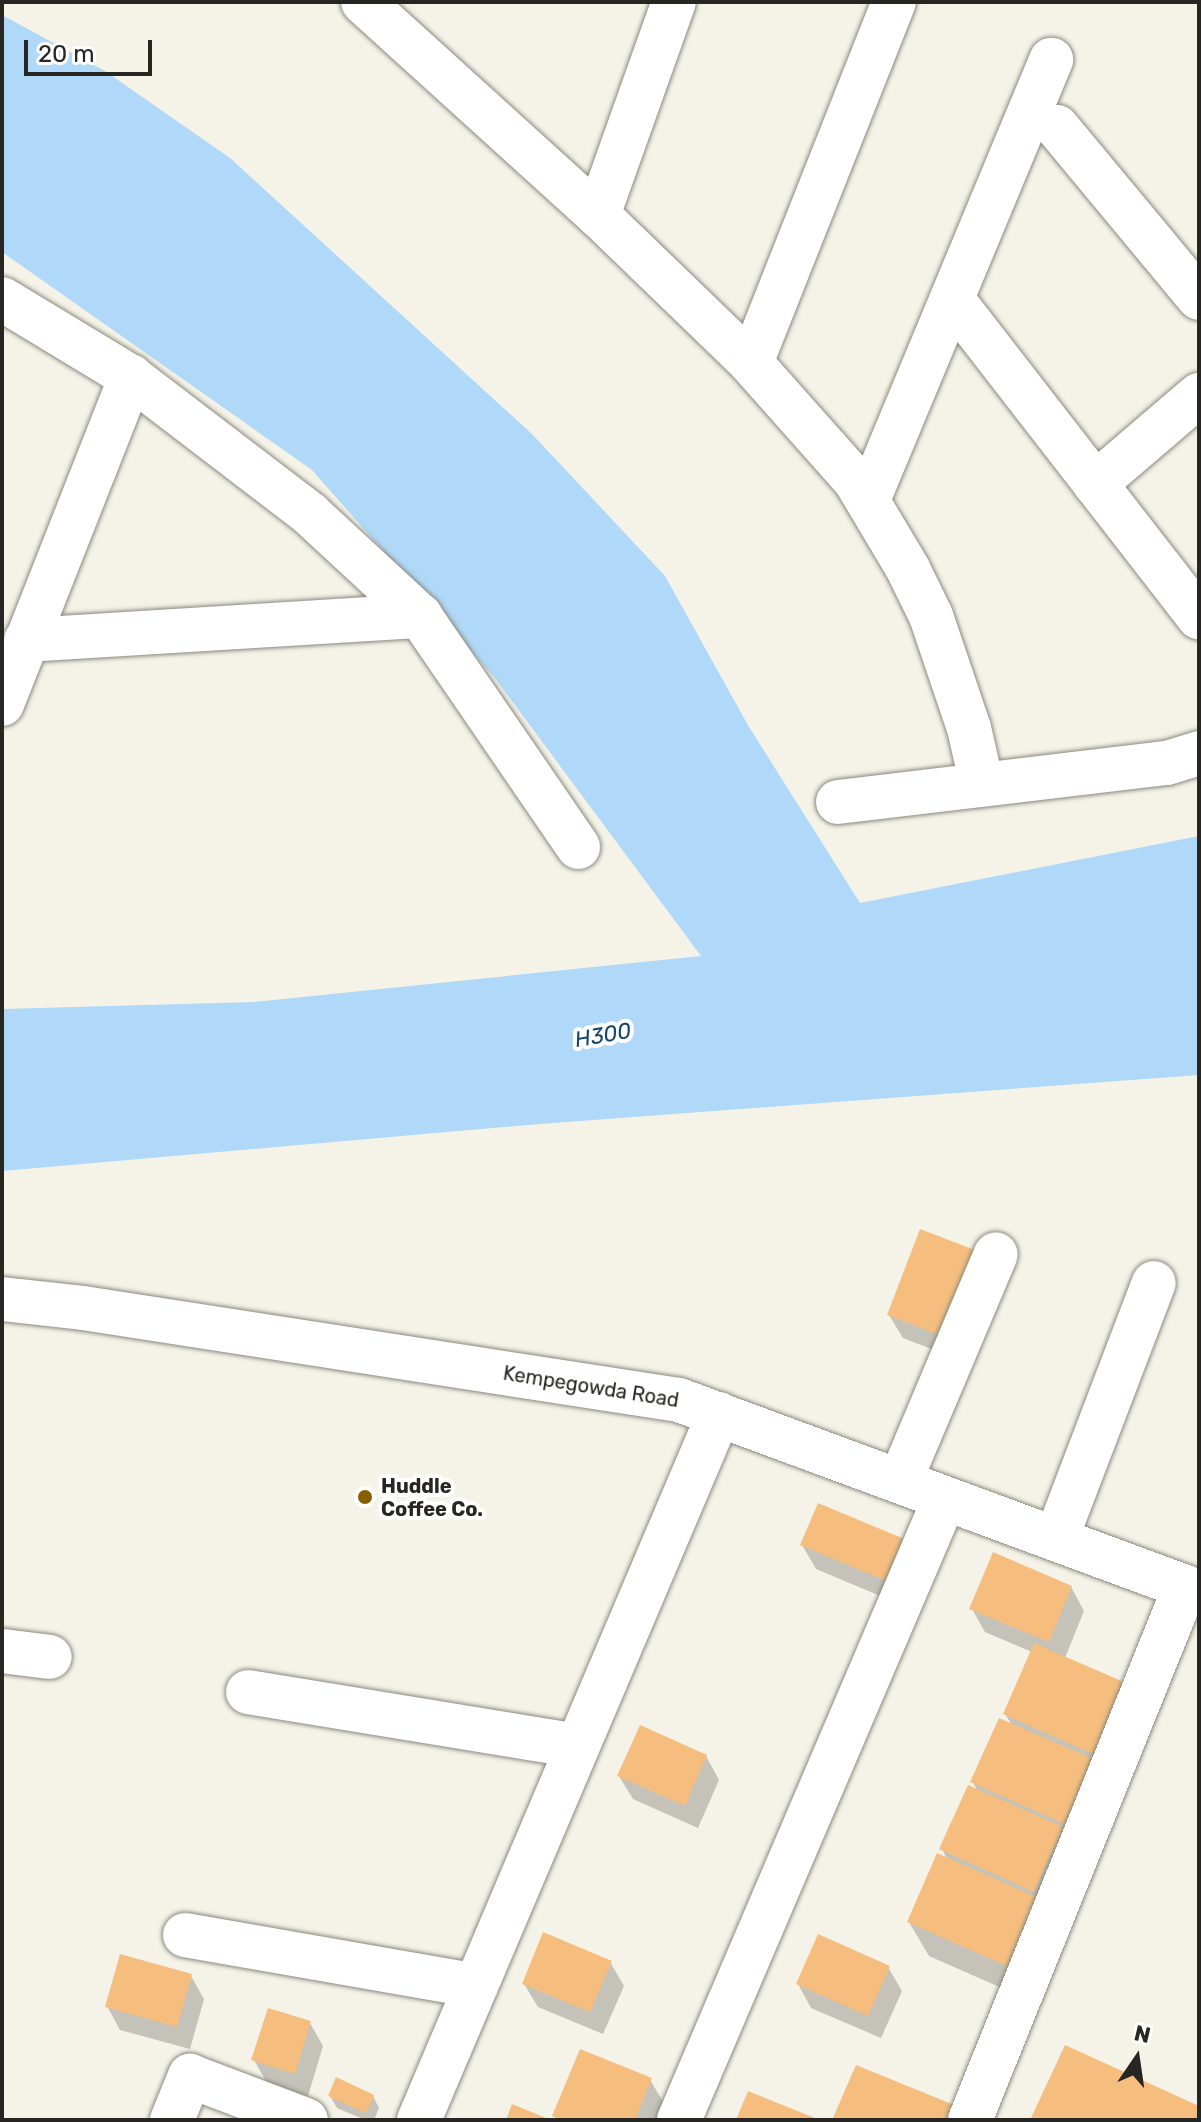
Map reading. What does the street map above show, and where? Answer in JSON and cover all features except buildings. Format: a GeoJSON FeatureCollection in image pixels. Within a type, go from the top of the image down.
{"type":"FeatureCollection","features":[{"type":"Feature","properties":{"kind":"street"},"geometry":{"type":"LineString","coordinates":[[363,2],[598,215],[751,363],[855,480],[931,616],[965,714],[982,785]]}},
{"type":"Feature","properties":{"kind":"street"},"geometry":{"type":"LineString","coordinates":[[598,215],[674,2]]}},
{"type":"Feature","properties":{"kind":"street"},"geometry":{"type":"LineString","coordinates":[[751,363],[894,2]]}},
{"type":"Feature","properties":{"kind":"street"},"geometry":{"type":"LineString","coordinates":[[868,500],[1051,60]]}},
{"type":"Feature","properties":{"kind":"street"},"geometry":{"type":"LineString","coordinates":[[1057,127],[1199,298]]}},
{"type":"Feature","properties":{"kind":"street"},"geometry":{"type":"LineString","coordinates":[[2,299],[131,377],[310,514],[420,616],[578,847]]}},
{"type":"Feature","properties":{"kind":"street"},"geometry":{"type":"LineString","coordinates":[[952,299],[1199,618]]}},
{"type":"Feature","properties":{"kind":"street"},"geometry":{"type":"LineString","coordinates":[[2,704],[131,377]]}},
{"type":"Feature","properties":{"kind":"street"},"geometry":{"type":"LineString","coordinates":[[1095,484],[1199,395]]}},
{"type":"Feature","properties":{"kind":"street"},"geometry":{"type":"LineString","coordinates":[[26,640],[420,616]]}},
{"type":"Feature","properties":{"kind":"street"},"geometry":{"type":"LineString","coordinates":[[838,802],[1167,763],[1199,753]]}},
{"type":"Feature","properties":{"kind":"street"},"geometry":{"type":"LineString","coordinates":[[900,1481],[996,1254]]}},
{"type":"Feature","properties":{"kind":"street"},"geometry":{"type":"LineString","coordinates":[[1056,1539],[1154,1283]]}},
{"type":"Feature","properties":{"kind":"street","name":"Kempegowda Road"},"geometry":{"type":"LineString","coordinates":[[2,1299],[83,1308],[679,1400],[1192,1589]]}},
{"type":"Feature","properties":{"kind":"street"},"geometry":{"type":"LineString","coordinates":[[419,2120],[719,1414]]}},
{"type":"Feature","properties":{"kind":"street"},"geometry":{"type":"LineString","coordinates":[[679,2120],[945,1498]]}},
{"type":"Feature","properties":{"kind":"street"},"geometry":{"type":"LineString","coordinates":[[970,2120],[1192,1589]]}},
{"type":"Feature","properties":{"kind":"street"},"geometry":{"type":"LineString","coordinates":[[2,1651],[50,1657]]}},
{"type":"Feature","properties":{"kind":"street"},"geometry":{"type":"LineString","coordinates":[[248,1692],[578,1746]]}},
{"type":"Feature","properties":{"kind":"street"},"geometry":{"type":"LineString","coordinates":[[185,1935],[476,1986]]}},
{"type":"Feature","properties":{"kind":"street"},"geometry":{"type":"LineString","coordinates":[[172,2120],[190,2076],[306,2120]]}},
{"type":"Feature","properties":{"kind":"water","name":"H300"},"geometry":{"type":"Polygon","coordinates":[[[2,15],[105,71],[230,158],[532,434],[665,576],[749,727],[860,903],[1199,836],[1199,1075],[540,1124],[2,1171],[2,1009],[254,1002],[701,956],[494,677],[312,470],[2,252],[2,15]]]}},
{"type":"Feature","properties":{"kind":"place","name":"Huddle Coffee Co."},"geometry":{"type":"Point","coordinates":[365,1497]}}]}
